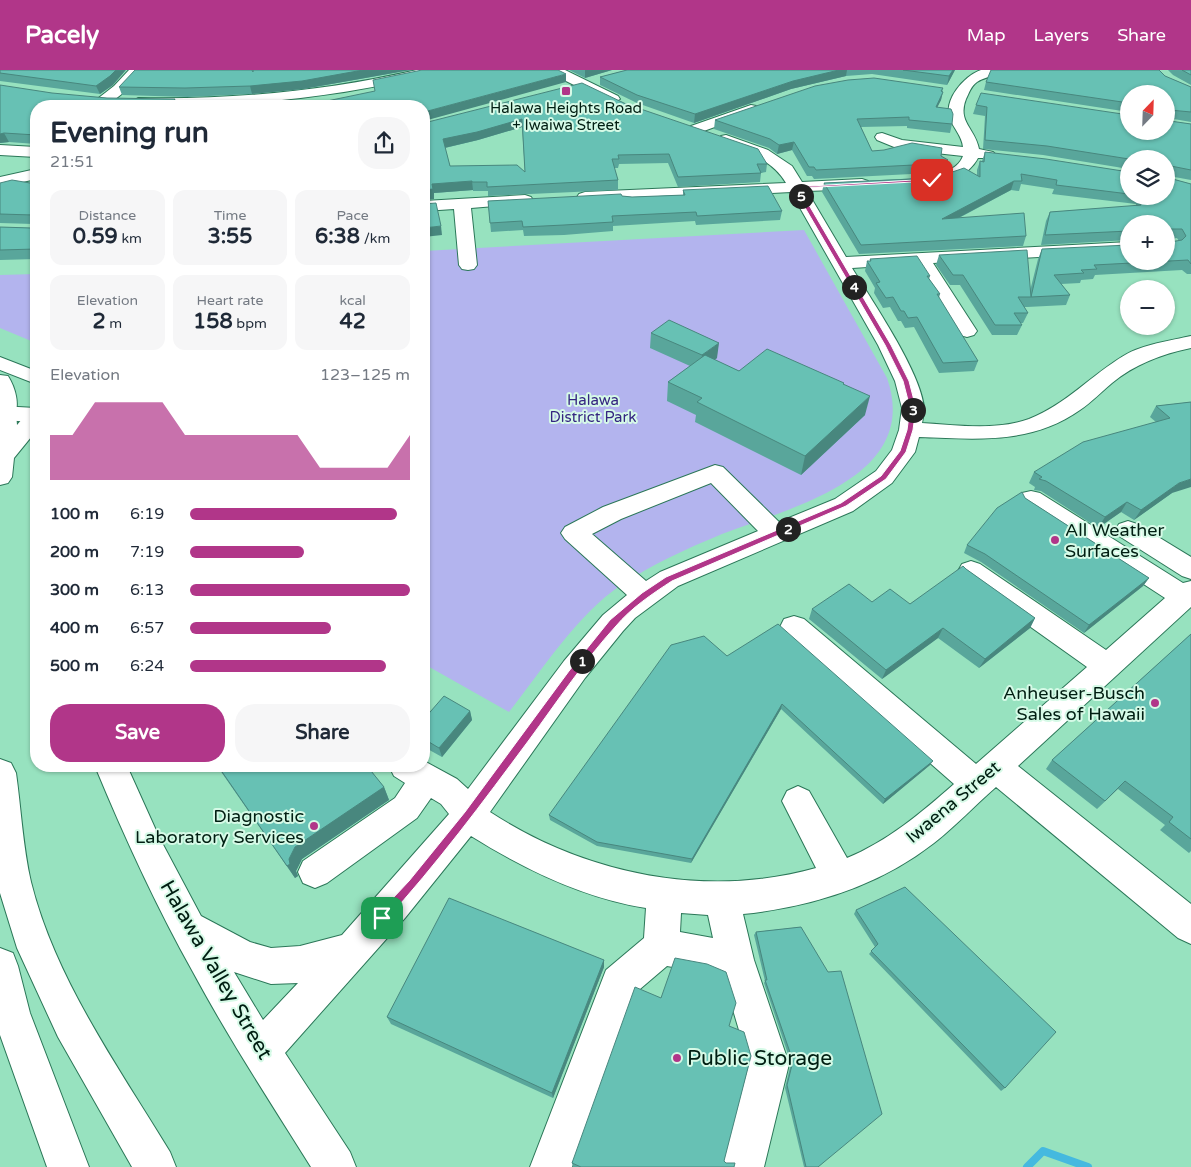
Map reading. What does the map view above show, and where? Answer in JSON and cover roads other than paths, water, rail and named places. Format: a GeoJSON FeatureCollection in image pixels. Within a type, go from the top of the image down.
{"type":"FeatureCollection","features":[{"type":"Feature","properties":{"kind":"main road"},"geometry":{"type":"LineString","coordinates":[[86,99],[103,100],[119,89],[136,70]]}},
{"type":"Feature","properties":{"kind":"main road"},"geometry":{"type":"LineString","coordinates":[[246,100],[325,92],[414,72],[434,70]]}},
{"type":"Feature","properties":{"kind":"main road"},"geometry":{"type":"LineString","coordinates":[[555,70],[626,105]]}},
{"type":"Feature","properties":{"kind":"main road"},"geometry":{"type":"LineString","coordinates":[[917,182],[954,174],[966,167],[971,160],[970,142],[956,114],[956,107],[966,83],[972,78],[994,70]]}},
{"type":"Feature","properties":{"kind":"main road"},"geometry":{"type":"LineString","coordinates":[[565,89],[604,78]]}},
{"type":"Feature","properties":{"kind":"main road"},"geometry":{"type":"LineString","coordinates":[[261,1051],[412,884],[468,815],[572,674],[613,622],[645,595],[669,579],[844,505],[884,477],[903,452],[910,430],[913,408],[906,381],[888,345],[786,169],[763,153],[692,128],[764,104]]}},
{"type":"Feature","properties":{"kind":"main road"},"geometry":{"type":"LineString","coordinates":[[882,137],[906,145],[1003,156]]}},
{"type":"Feature","properties":{"kind":"main road"},"geometry":{"type":"LineString","coordinates":[[0,151],[30,152]]}},
{"type":"Feature","properties":{"kind":"main road"},"geometry":{"type":"LineString","coordinates":[[0,151],[9,157],[10,161],[0,171]]}},
{"type":"Feature","properties":{"kind":"main road"},"geometry":{"type":"LineString","coordinates":[[0,171],[30,166]]}},
{"type":"Feature","properties":{"kind":"main road"},"geometry":{"type":"LineString","coordinates":[[0,182],[30,175]]}},
{"type":"Feature","properties":{"kind":"main road"},"geometry":{"type":"LineString","coordinates":[[569,198],[882,184]]}},
{"type":"Feature","properties":{"kind":"main road"},"geometry":{"type":"LineString","coordinates":[[430,206],[540,200]]}},
{"type":"Feature","properties":{"kind":"main road"},"geometry":{"type":"LineString","coordinates":[[462,203],[468,265]]}},
{"type":"Feature","properties":{"kind":"main road"},"geometry":{"type":"LineString","coordinates":[[840,263],[1120,248]]}},
{"type":"Feature","properties":{"kind":"main road"},"geometry":{"type":"LineString","coordinates":[[921,259],[967,331]]}},
{"type":"Feature","properties":{"kind":"main road"},"geometry":{"type":"LineString","coordinates":[[910,430],[993,433],[1034,425],[1072,406],[1106,377],[1134,358],[1175,344],[1191,342]]}},
{"type":"Feature","properties":{"kind":"main road"},"geometry":{"type":"LineString","coordinates":[[0,363],[30,376]]}},
{"type":"Feature","properties":{"kind":"main road"},"geometry":{"type":"LineString","coordinates":[[0,381],[5,396],[2,414],[6,423],[1,467]]}},
{"type":"Feature","properties":{"kind":"main road"},"geometry":{"type":"LineString","coordinates":[[2,414],[30,402]]}},
{"type":"Feature","properties":{"kind":"main road"},"geometry":{"type":"LineString","coordinates":[[2,414],[30,416]]}},
{"type":"Feature","properties":{"kind":"main road"},"geometry":{"type":"LineString","coordinates":[[1,467],[30,425]]}},
{"type":"Feature","properties":{"kind":"main road"},"geometry":{"type":"LineString","coordinates":[[645,595],[574,532],[612,512],[715,473],[776,534]]}},
{"type":"Feature","properties":{"kind":"main road"},"geometry":{"type":"LineString","coordinates":[[1031,499],[1189,585]]}},
{"type":"Feature","properties":{"kind":"main road"},"geometry":{"type":"LineString","coordinates":[[1128,530],[1189,585]]}},
{"type":"Feature","properties":{"kind":"main road"},"geometry":{"type":"LineString","coordinates":[[970,571],[1108,666]]}},
{"type":"Feature","properties":{"kind":"main road","name":"Iwaena Street"},"geometry":{"type":"LineString","coordinates":[[468,815],[548,860],[607,883],[664,895],[722,899],[770,894],[809,886],[839,877],[864,868],[923,832],[1108,666],[1189,585]]}},
{"type":"Feature","properties":{"kind":"main road"},"geometry":{"type":"LineString","coordinates":[[794,627],[986,776],[1191,926]]}},
{"type":"Feature","properties":{"kind":"main road","name":"Halawa Valley Street"},"geometry":{"type":"LineString","coordinates":[[113,772],[128,807],[188,928],[261,1051],[335,1167]]}},
{"type":"Feature","properties":{"kind":"main road"},"geometry":{"type":"LineString","coordinates":[[315,872],[406,808],[416,772],[454,795],[468,815]]}},
{"type":"Feature","properties":{"kind":"main road"},"geometry":{"type":"LineString","coordinates":[[0,773],[14,882],[35,948],[71,1024],[155,1167]]}},
{"type":"Feature","properties":{"kind":"main road"},"geometry":{"type":"LineString","coordinates":[[798,801],[839,877]]}},
{"type":"Feature","properties":{"kind":"main road"},"geometry":{"type":"LineString","coordinates":[[551,1167],[619,983],[660,947],[664,895]]}},
{"type":"Feature","properties":{"kind":"main road"},"geometry":{"type":"LineString","coordinates":[[722,899],[736,960],[769,1064],[743,1167]]}},
{"type":"Feature","properties":{"kind":"main road"},"geometry":{"type":"LineString","coordinates":[[188,928],[234,955],[271,966],[309,963],[351,951]]}},
{"type":"Feature","properties":{"kind":"main road"},"geometry":{"type":"LineString","coordinates":[[660,947],[736,960]]}},
{"type":"Feature","properties":{"kind":"main road"},"geometry":{"type":"LineString","coordinates":[[0,966],[11,1013],[68,1167]]}},
{"type":"Feature","properties":{"kind":"waterway"},"geometry":{"type":"LineString","coordinates":[[1027,1167],[1043,1151],[1088,1167]]}},
{"type":"Feature","properties":{"kind":"place","name":"Halawa Heights Road + Iwaiwa Street"},"geometry":{"type":"Point","coordinates":[566,91]}},
{"type":"Feature","properties":{"kind":"place","name":"All Weather Surfaces"},"geometry":{"type":"Point","coordinates":[1055,540]}},
{"type":"Feature","properties":{"kind":"place","name":"Anheuser-Busch Sales of Hawaii"},"geometry":{"type":"Point","coordinates":[1155,703]}},
{"type":"Feature","properties":{"kind":"place","name":"Diagnostic Laboratory Services"},"geometry":{"type":"Point","coordinates":[314,826]}},
{"type":"Feature","properties":{"kind":"place","name":"Public Storage"},"geometry":{"type":"Point","coordinates":[677,1058]}},
{"type":"Feature","properties":{"kind":"park label","name":"Halawa District Park"},"geometry":{"type":"Point","coordinates":[593,408]}}]}
